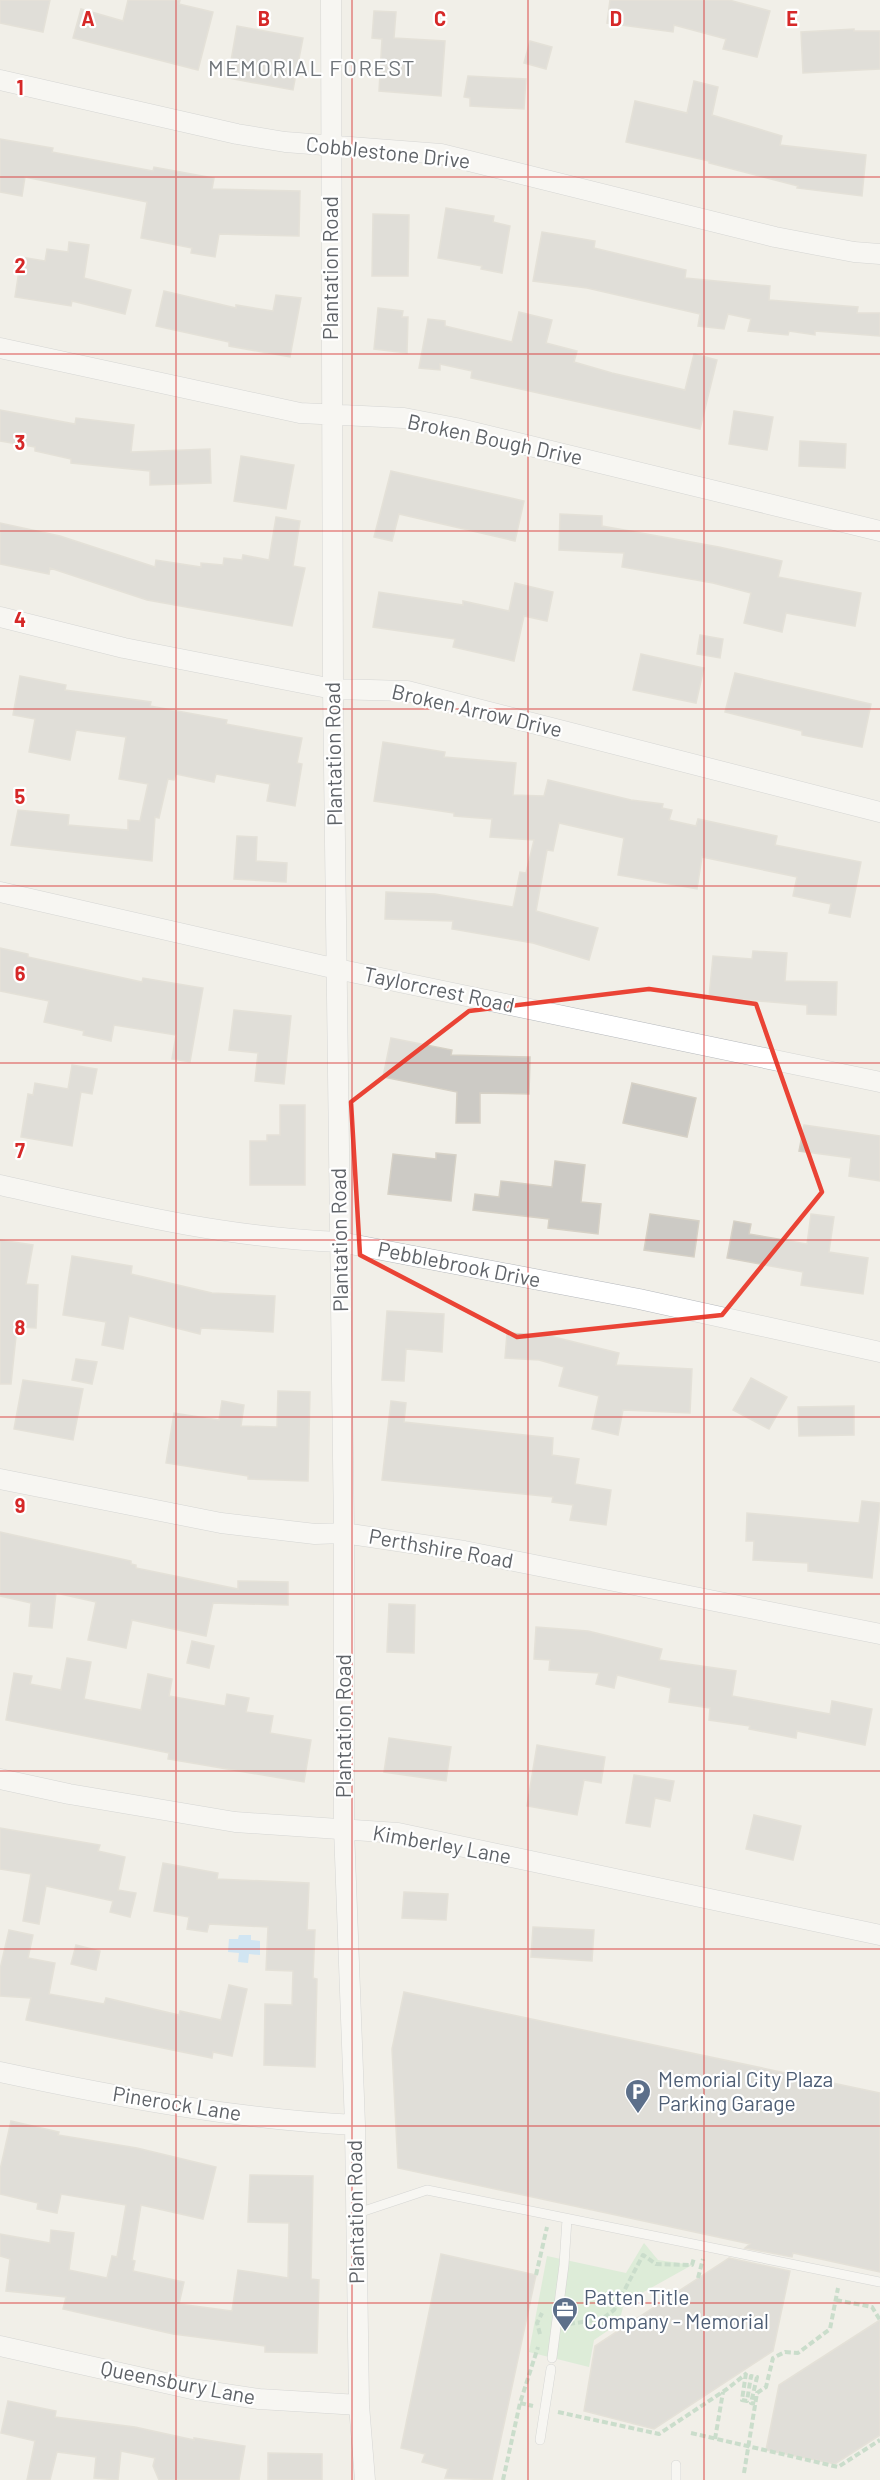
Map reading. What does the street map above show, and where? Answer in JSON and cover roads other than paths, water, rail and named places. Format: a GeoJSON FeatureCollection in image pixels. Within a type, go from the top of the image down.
{"type":"FeatureCollection","features":[{"type":"Feature","properties":{"kind":"street","name":"Plantation Road"},"geometry":{"type":"LineString","coordinates":[[331,0],[333,689],[344,1533],[344,1829],[355,2125],[359,2405],[365,2480]]}},
{"type":"Feature","properties":{"kind":"street","name":"Cobblestone Drive"},"geometry":{"type":"LineString","coordinates":[[0,80],[237,134],[331,147],[441,154],[775,237],[854,252],[880,254]]}},
{"type":"Feature","properties":{"kind":"street","name":"Broken Bough Drive"},"geometry":{"type":"LineString","coordinates":[[0,348],[300,413],[332,417],[404,418],[456,428],[880,531]]}},
{"type":"Feature","properties":{"kind":"street","name":"Broken Arrow Drive"},"geometry":{"type":"LineString","coordinates":[[0,617],[124,648],[333,689],[407,691],[880,812]]}},
{"type":"Feature","properties":{"kind":"street","name":"Taylorcrest Road"},"geometry":{"type":"LineString","coordinates":[[0,892],[338,969],[880,1082]]}},
{"type":"Feature","properties":{"kind":"street","name":"Pebblebrook Drive"},"geometry":{"type":"LineString","coordinates":[[0,1185],[147,1217],[303,1241],[340,1242],[639,1299],[880,1352]]}},
{"type":"Feature","properties":{"kind":"street","name":"Perthshire Road"},"geometry":{"type":"LineString","coordinates":[[0,1479],[221,1523],[315,1533],[344,1533],[464,1551],[880,1634]]}},
{"type":"Feature","properties":{"kind":"street","name":"Kimberley Lane"},"geometry":{"type":"LineString","coordinates":[[0,1779],[69,1794],[235,1822],[398,1833],[880,1935]]}},
{"type":"Feature","properties":{"kind":"street","name":"Pinerock Lane"},"geometry":{"type":"LineString","coordinates":[[0,2072],[179,2106],[309,2123],[355,2125]]}},
{"type":"Feature","properties":{"kind":"street","name":"Queensbury Lane"},"geometry":{"type":"LineString","coordinates":[[0,2346],[192,2389],[259,2399],[359,2405]]}},
{"type":"Feature","properties":{"kind":"lane"},"geometry":{"type":"LineString","coordinates":[[355,2214],[427,2190],[880,2282]]}},
{"type":"Feature","properties":{"kind":"lane"},"geometry":{"type":"LineString","coordinates":[[552,2358],[567,2219]]}},
{"type":"Feature","properties":{"kind":"lane"},"geometry":{"type":"LineString","coordinates":[[540,2440],[551,2369]]}},
{"type":"Feature","properties":{"kind":"lane"},"geometry":{"type":"LineString","coordinates":[[676,2465],[676,2480]]}},
{"type":"Feature","properties":{"kind":"water"},"geometry":{"type":"Polygon","coordinates":[[[239,1935],[251,1935],[251,1940],[260,1941],[260,1955],[249,1954],[248,1963],[238,1962],[239,1953],[228,1952],[229,1939],[238,1939],[239,1935]]]}},
{"type":"Feature","properties":{"kind":"place","name":"Memorial City Plaza Parking Garage"},"geometry":{"type":"Point","coordinates":[638,2115]}},
{"type":"Feature","properties":{"kind":"place","name":"Patten Title Company - Memorial"},"geometry":{"type":"Point","coordinates":[565,2333]}},
{"type":"Feature","properties":{"kind":"district","name":"MEMORIAL FOREST"},"geometry":{"type":"Point","coordinates":[312,68]}}]}
